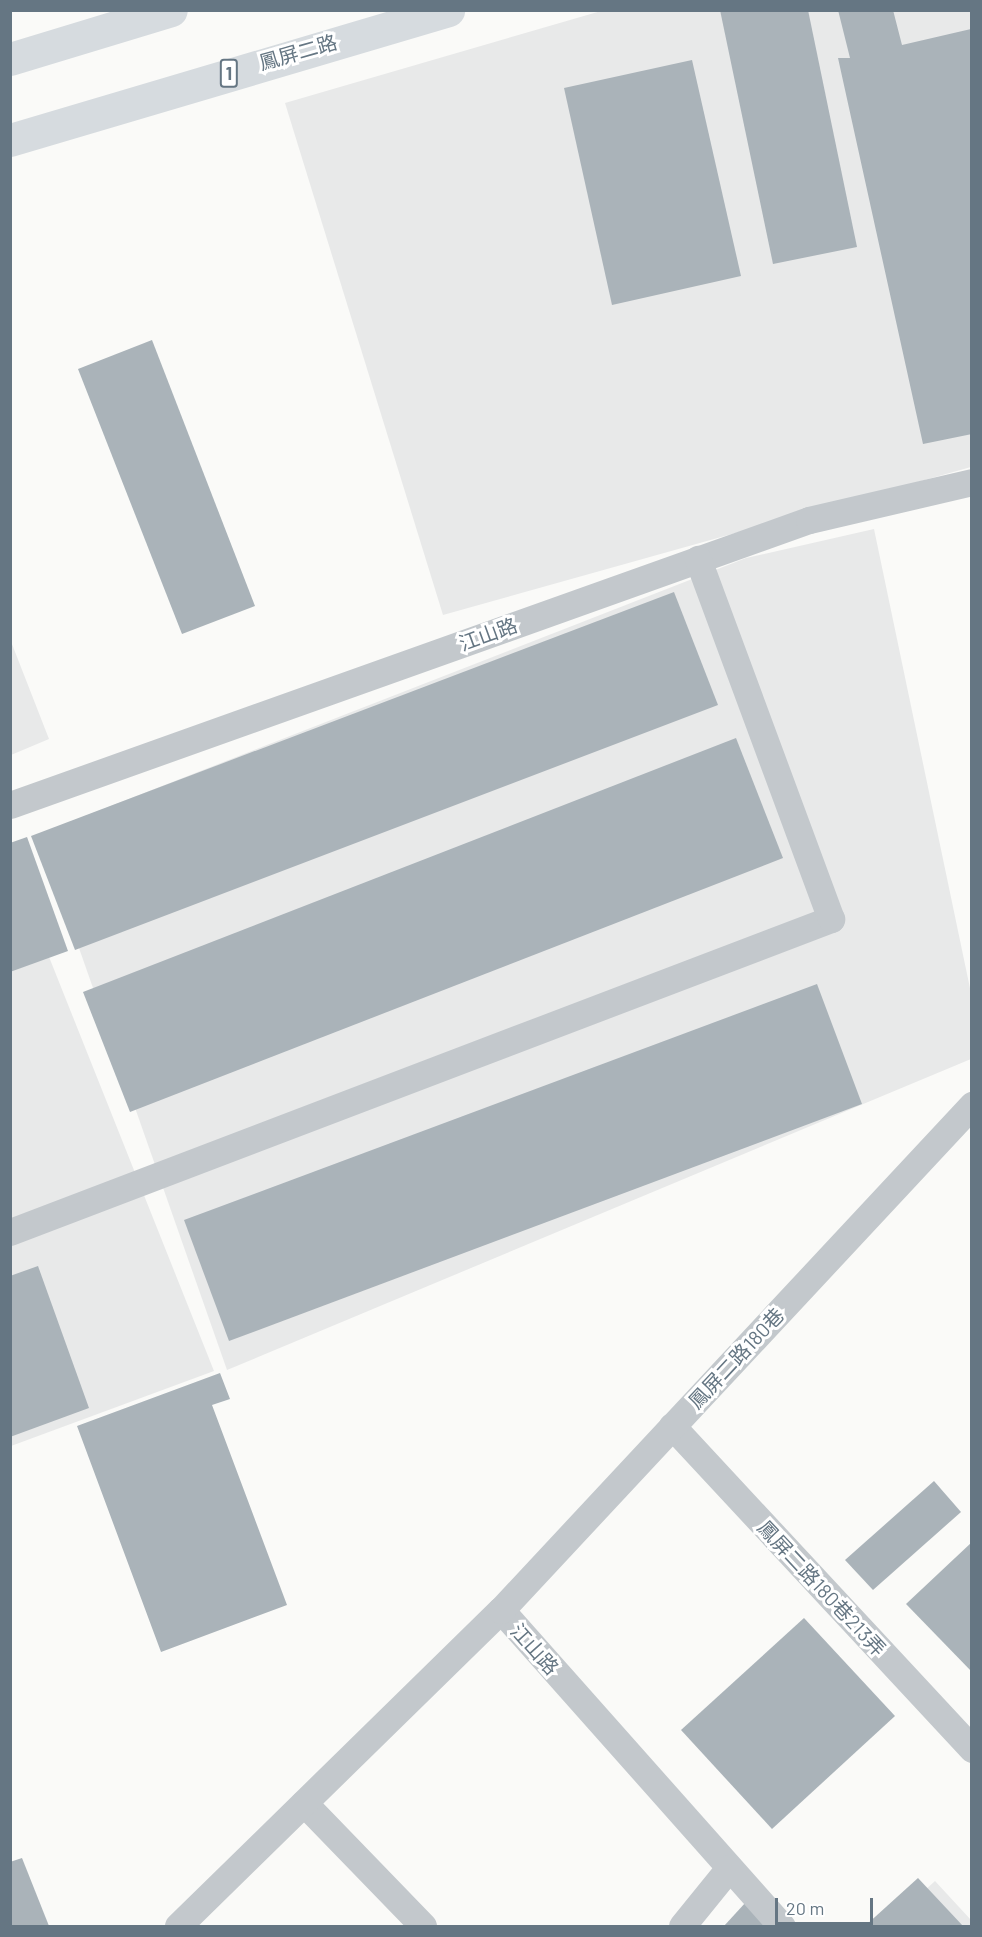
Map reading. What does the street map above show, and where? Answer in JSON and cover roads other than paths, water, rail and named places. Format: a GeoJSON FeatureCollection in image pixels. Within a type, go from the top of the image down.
{"type":"FeatureCollection","features":[{"type":"Feature","properties":{"kind":"main road"},"geometry":{"type":"LineString","coordinates":[[10,59],[171,10]]}},
{"type":"Feature","properties":{"kind":"main road","name":"鳳屏二路"},"geometry":{"type":"LineString","coordinates":[[10,140],[448,10]]}},
{"type":"Feature","properties":{"kind":"street","name":"江山路"},"geometry":{"type":"LineString","coordinates":[[10,805],[809,520],[972,482]]}},
{"type":"Feature","properties":{"kind":"street"},"geometry":{"type":"LineString","coordinates":[[10,1232],[831,919],[698,559]]}},
{"type":"Feature","properties":{"kind":"street","name":"鳳屏二路180巷"},"geometry":{"type":"LineString","coordinates":[[501,1610],[972,1105]]}},
{"type":"Feature","properties":{"kind":"street","name":"鳳屏二路180巷213弄"},"geometry":{"type":"LineString","coordinates":[[672,1426],[972,1749]]}},
{"type":"Feature","properties":{"kind":"street","name":"江山路"},"geometry":{"type":"LineString","coordinates":[[178,1926],[501,1610],[782,1926]]}},
{"type":"Feature","properties":{"kind":"street"},"geometry":{"type":"LineString","coordinates":[[304,1803],[423,1926]]}},
{"type":"Feature","properties":{"kind":"street"},"geometry":{"type":"LineString","coordinates":[[682,1926],[729,1868]]}}]}
